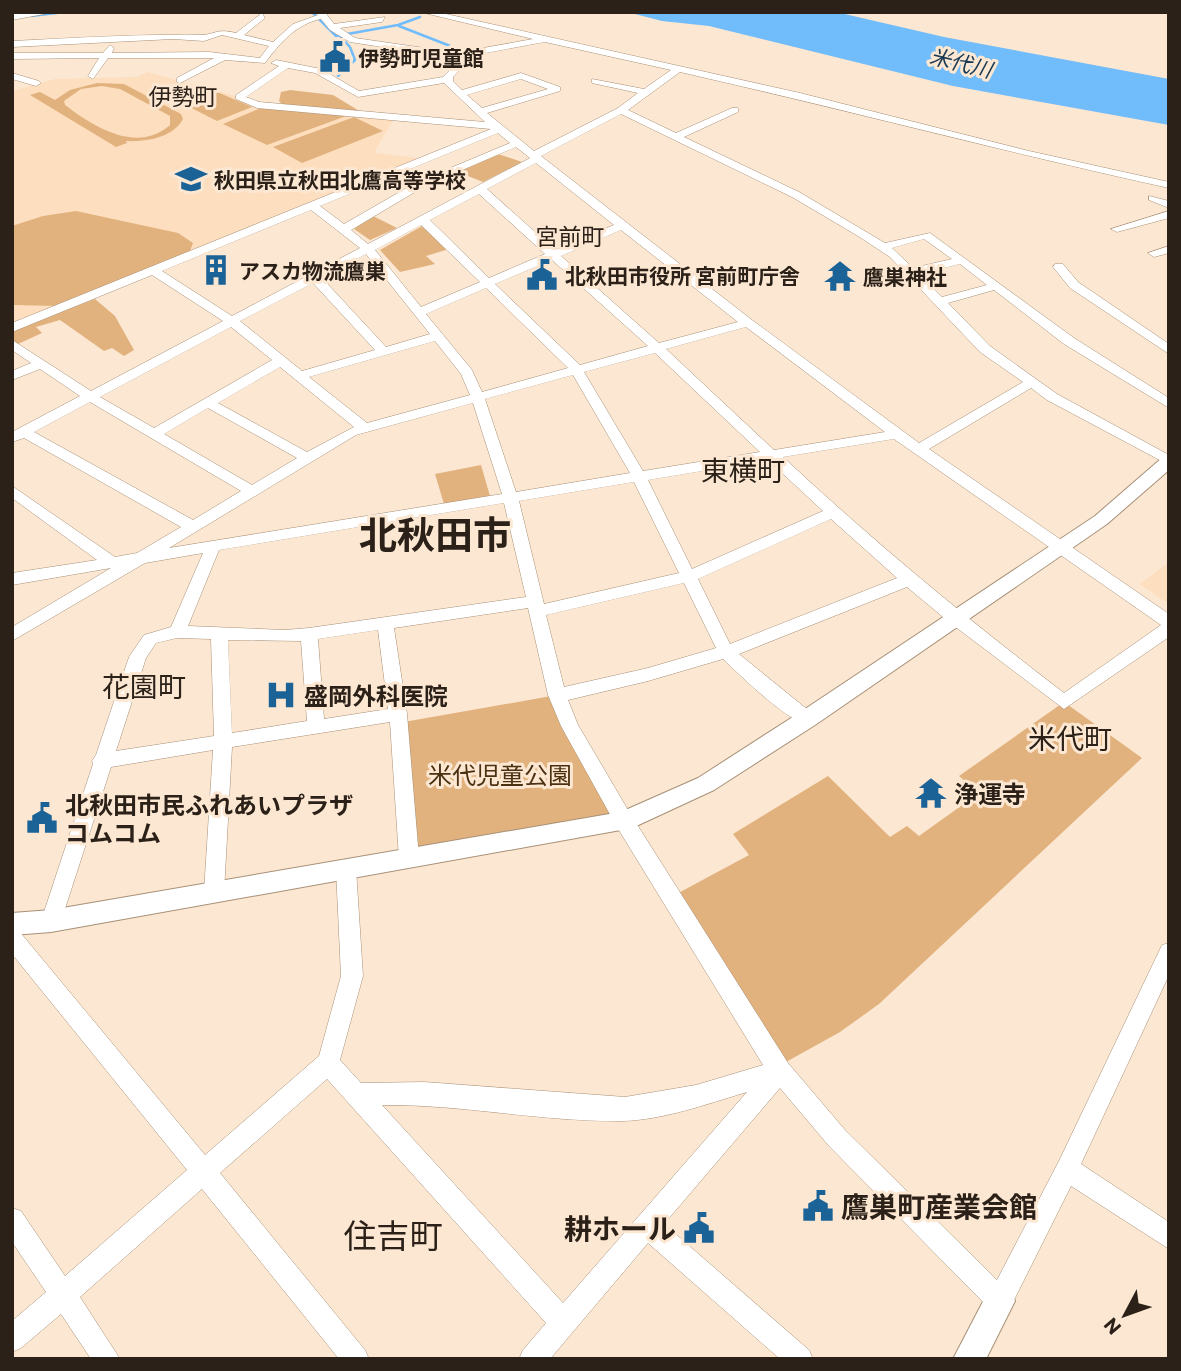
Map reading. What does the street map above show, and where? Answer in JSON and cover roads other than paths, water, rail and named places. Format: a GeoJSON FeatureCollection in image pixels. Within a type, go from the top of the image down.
{"type":"FeatureCollection","features":[{"type":"Feature","properties":{"kind":"street"},"geometry":{"type":"LineString","coordinates":[[12,17],[51,12]]}},
{"type":"Feature","properties":{"kind":"street"},"geometry":{"type":"LineString","coordinates":[[424,12],[1169,185]]}},
{"type":"Feature","properties":{"kind":"street"},"geometry":{"type":"LineString","coordinates":[[262,61],[272,44],[318,15],[345,35],[466,57],[546,39]]}},
{"type":"Feature","properties":{"kind":"street"},"geometry":{"type":"LineString","coordinates":[[240,34],[262,16]]}},
{"type":"Feature","properties":{"kind":"street"},"geometry":{"type":"LineString","coordinates":[[332,27],[382,19]]}},
{"type":"Feature","properties":{"kind":"street"},"geometry":{"type":"LineString","coordinates":[[12,44],[115,38],[204,38],[221,27],[272,44]]}},
{"type":"Feature","properties":{"kind":"street"},"geometry":{"type":"LineString","coordinates":[[93,76],[115,38]]}},
{"type":"Feature","properties":{"kind":"street"},"geometry":{"type":"LineString","coordinates":[[12,55],[226,55],[318,71],[358,94],[448,79],[466,57]]}},
{"type":"Feature","properties":{"kind":"street"},"geometry":{"type":"LineString","coordinates":[[180,80],[226,55]]}},
{"type":"Feature","properties":{"kind":"street"},"geometry":{"type":"LineString","coordinates":[[287,65],[239,97],[257,105],[497,128]]}},
{"type":"Feature","properties":{"kind":"street"},"geometry":{"type":"LineString","coordinates":[[18,435],[480,189],[621,110],[678,69]]}},
{"type":"Feature","properties":{"kind":"street"},"geometry":{"type":"LineString","coordinates":[[12,76],[36,83]]}},
{"type":"Feature","properties":{"kind":"street"},"geometry":{"type":"LineString","coordinates":[[460,94],[521,76],[557,89],[480,112]]}},
{"type":"Feature","properties":{"kind":"street"},"geometry":{"type":"LineString","coordinates":[[448,79],[460,94],[497,128],[748,323],[897,434],[1169,622]]}},
{"type":"Feature","properties":{"kind":"street"},"geometry":{"type":"LineString","coordinates":[[595,81],[646,92]]}},
{"type":"Feature","properties":{"kind":"street"},"geometry":{"type":"LineString","coordinates":[[12,924],[51,920],[624,821],[706,784],[807,719],[1062,548],[1101,520],[1169,461],[1134,444],[1031,383],[985,349],[912,272],[884,247],[831,214],[621,110]]}},
{"type":"Feature","properties":{"kind":"street"},"geometry":{"type":"LineString","coordinates":[[676,137],[735,110]]}},
{"type":"Feature","properties":{"kind":"street"},"geometry":{"type":"LineString","coordinates":[[12,328],[497,128]]}},
{"type":"Feature","properties":{"kind":"street"},"geometry":{"type":"LineString","coordinates":[[344,229],[421,184],[518,143]]}},
{"type":"Feature","properties":{"kind":"street"},"geometry":{"type":"LineString","coordinates":[[480,189],[908,580],[1064,702],[1169,628]]}},
{"type":"Feature","properties":{"kind":"street"},"geometry":{"type":"LineString","coordinates":[[1153,198],[1169,205]]}},
{"type":"Feature","properties":{"kind":"street"},"geometry":{"type":"LineString","coordinates":[[313,206],[368,250],[467,373],[478,398],[510,496],[557,695],[570,726],[624,821],[780,1071],[837,1138],[1000,1301]]}},
{"type":"Feature","properties":{"kind":"street"},"geometry":{"type":"LineString","coordinates":[[1117,229],[1169,214]]}},
{"type":"Feature","properties":{"kind":"street"},"geometry":{"type":"LineString","coordinates":[[423,220],[576,369],[638,475],[726,652],[756,680],[807,719]]}},
{"type":"Feature","properties":{"kind":"street"},"geometry":{"type":"LineString","coordinates":[[417,313],[623,225]]}},
{"type":"Feature","properties":{"kind":"street"},"geometry":{"type":"LineString","coordinates":[[884,247],[926,235],[1069,341],[1169,404]]}},
{"type":"Feature","properties":{"kind":"street"},"geometry":{"type":"LineString","coordinates":[[1154,253],[1169,249]]}},
{"type":"Feature","properties":{"kind":"street"},"geometry":{"type":"LineString","coordinates":[[912,272],[962,260]]}},
{"type":"Feature","properties":{"kind":"street"},"geometry":{"type":"LineString","coordinates":[[1059,267],[1074,285],[1169,350]]}},
{"type":"Feature","properties":{"kind":"street"},"geometry":{"type":"LineString","coordinates":[[153,271],[232,321],[302,375],[364,428]]}},
{"type":"Feature","properties":{"kind":"street"},"geometry":{"type":"LineString","coordinates":[[315,278],[384,352]]}},
{"type":"Feature","properties":{"kind":"street"},"geometry":{"type":"LineString","coordinates":[[939,302],[995,286]]}},
{"type":"Feature","properties":{"kind":"street"},"geometry":{"type":"LineString","coordinates":[[12,635],[351,432],[748,323]]}},
{"type":"Feature","properties":{"kind":"street"},"geometry":{"type":"LineString","coordinates":[[302,375],[438,336]]}},
{"type":"Feature","properties":{"kind":"street"},"geometry":{"type":"LineString","coordinates":[[12,344],[91,397],[253,492]]}},
{"type":"Feature","properties":{"kind":"street"},"geometry":{"type":"LineString","coordinates":[[154,433],[282,360]]}},
{"type":"Feature","properties":{"kind":"street"},"geometry":{"type":"LineString","coordinates":[[12,376],[42,363]]}},
{"type":"Feature","properties":{"kind":"street"},"geometry":{"type":"LineString","coordinates":[[919,449],[1031,383]]}},
{"type":"Feature","properties":{"kind":"street"},"geometry":{"type":"LineString","coordinates":[[207,402],[307,458]]}},
{"type":"Feature","properties":{"kind":"street"},"geometry":{"type":"LineString","coordinates":[[12,579],[897,434]]}},
{"type":"Feature","properties":{"kind":"street"},"geometry":{"type":"LineString","coordinates":[[18,435],[194,527]]}},
{"type":"Feature","properties":{"kind":"street"},"geometry":{"type":"LineString","coordinates":[[12,491],[113,563]]}},
{"type":"Feature","properties":{"kind":"street"},"geometry":{"type":"LineString","coordinates":[[51,920],[101,761],[143,647],[160,634],[309,634],[385,622],[537,606],[688,577],[832,513]]}},
{"type":"Feature","properties":{"kind":"street"},"geometry":{"type":"LineString","coordinates":[[177,632],[213,547]]}},
{"type":"Feature","properties":{"kind":"street"},"geometry":{"type":"LineString","coordinates":[[557,695],[726,652],[806,625],[908,580]]}},
{"type":"Feature","properties":{"kind":"street"},"geometry":{"type":"LineString","coordinates":[[385,622],[397,714],[409,858]]}},
{"type":"Feature","properties":{"kind":"street"},"geometry":{"type":"LineString","coordinates":[[309,634],[316,726]]}},
{"type":"Feature","properties":{"kind":"street"},"geometry":{"type":"LineString","coordinates":[[214,892],[223,742],[219,635]]}},
{"type":"Feature","properties":{"kind":"street"},"geometry":{"type":"LineString","coordinates":[[101,761],[397,714]]}},
{"type":"Feature","properties":{"kind":"street"},"geometry":{"type":"LineString","coordinates":[[12,1339],[328,1063],[352,976],[346,869]]}},
{"type":"Feature","properties":{"kind":"street"},"geometry":{"type":"LineString","coordinates":[[12,938],[356,1359]]}},
{"type":"Feature","properties":{"kind":"street"},"geometry":{"type":"LineString","coordinates":[[970,1359],[1067,1169],[1169,952]]}},
{"type":"Feature","properties":{"kind":"street"},"geometry":{"type":"LineString","coordinates":[[328,1063],[359,1094],[563,1322]]}},
{"type":"Feature","properties":{"kind":"street"},"geometry":{"type":"LineString","coordinates":[[359,1094],[424,1093],[585,1108],[625,1109],[696,1096],[780,1071]]}},
{"type":"Feature","properties":{"kind":"street"},"geometry":{"type":"LineString","coordinates":[[533,1359],[780,1071]]}},
{"type":"Feature","properties":{"kind":"street"},"geometry":{"type":"LineString","coordinates":[[1067,1169],[1169,1237]]}},
{"type":"Feature","properties":{"kind":"street"},"geometry":{"type":"LineString","coordinates":[[12,1220],[107,1359]]}},
{"type":"Feature","properties":{"kind":"street"},"geometry":{"type":"LineString","coordinates":[[646,1225],[800,1359]]}},
{"type":"Feature","properties":{"kind":"water","name":"米代川"},"geometry":{"type":"Polygon","coordinates":[[[627,12],[836,12],[944,37],[1169,79],[1169,125],[953,86],[709,26],[662,21],[627,12]]]}},
{"type":"Feature","properties":{"kind":"waterway"},"geometry":{"type":"LineString","coordinates":[[31,16],[65,12]]}},
{"type":"Feature","properties":{"kind":"waterway"},"geometry":{"type":"LineString","coordinates":[[312,12],[336,36],[398,25],[420,17]]}},
{"type":"Feature","properties":{"kind":"waterway"},"geometry":{"type":"LineString","coordinates":[[399,26],[463,51]]}},
{"type":"Feature","properties":{"kind":"waterway"},"geometry":{"type":"LineString","coordinates":[[338,76],[355,60],[350,47],[340,36]]}},
{"type":"Feature","properties":{"kind":"place","name":"伊勢町児童館"},"geometry":{"type":"Point","coordinates":[335,57]}},
{"type":"Feature","properties":{"kind":"place","name":"秋田県立秋田北鷹高等学校"},"geometry":{"type":"Point","coordinates":[191,179]}},
{"type":"Feature","properties":{"kind":"place","name":"アスカ物流鷹巣"},"geometry":{"type":"Point","coordinates":[216,270]}},
{"type":"Feature","properties":{"kind":"place","name":"北秋田市役所 宮前町庁舎"},"geometry":{"type":"Point","coordinates":[542,275]}},
{"type":"Feature","properties":{"kind":"place","name":"鷹巣神社"},"geometry":{"type":"Point","coordinates":[840,276]}},
{"type":"Feature","properties":{"kind":"place","name":"盛岡外科医院"},"geometry":{"type":"Point","coordinates":[281,695]}},
{"type":"Feature","properties":{"kind":"place","name":"浄運寺"},"geometry":{"type":"Point","coordinates":[931,793]}},
{"type":"Feature","properties":{"kind":"place","name":"北秋田市民ふれあいプラザ コムコム"},"geometry":{"type":"Point","coordinates":[42,818]}},
{"type":"Feature","properties":{"kind":"place","name":"鷹巣町産業会館"},"geometry":{"type":"Point","coordinates":[818,1206]}},
{"type":"Feature","properties":{"kind":"place","name":"耕ホール"},"geometry":{"type":"Point","coordinates":[699,1228]}},
{"type":"Feature","properties":{"kind":"district","name":"伊勢町"},"geometry":{"type":"Point","coordinates":[183,96]}},
{"type":"Feature","properties":{"kind":"district","name":"宮前町"},"geometry":{"type":"Point","coordinates":[570,236]}},
{"type":"Feature","properties":{"kind":"district","name":"東横町"},"geometry":{"type":"Point","coordinates":[743,470]}},
{"type":"Feature","properties":{"kind":"district","name":"北秋田市"},"geometry":{"type":"Point","coordinates":[435,533]}},
{"type":"Feature","properties":{"kind":"district","name":"花園町"},"geometry":{"type":"Point","coordinates":[144,686]}},
{"type":"Feature","properties":{"kind":"district","name":"米代町"},"geometry":{"type":"Point","coordinates":[1070,738]}},
{"type":"Feature","properties":{"kind":"district","name":"住吉町"},"geometry":{"type":"Point","coordinates":[393,1234]}},
{"type":"Feature","properties":{"kind":"park label","name":"米代児童公園"},"geometry":{"type":"Point","coordinates":[500,774]}}]}
